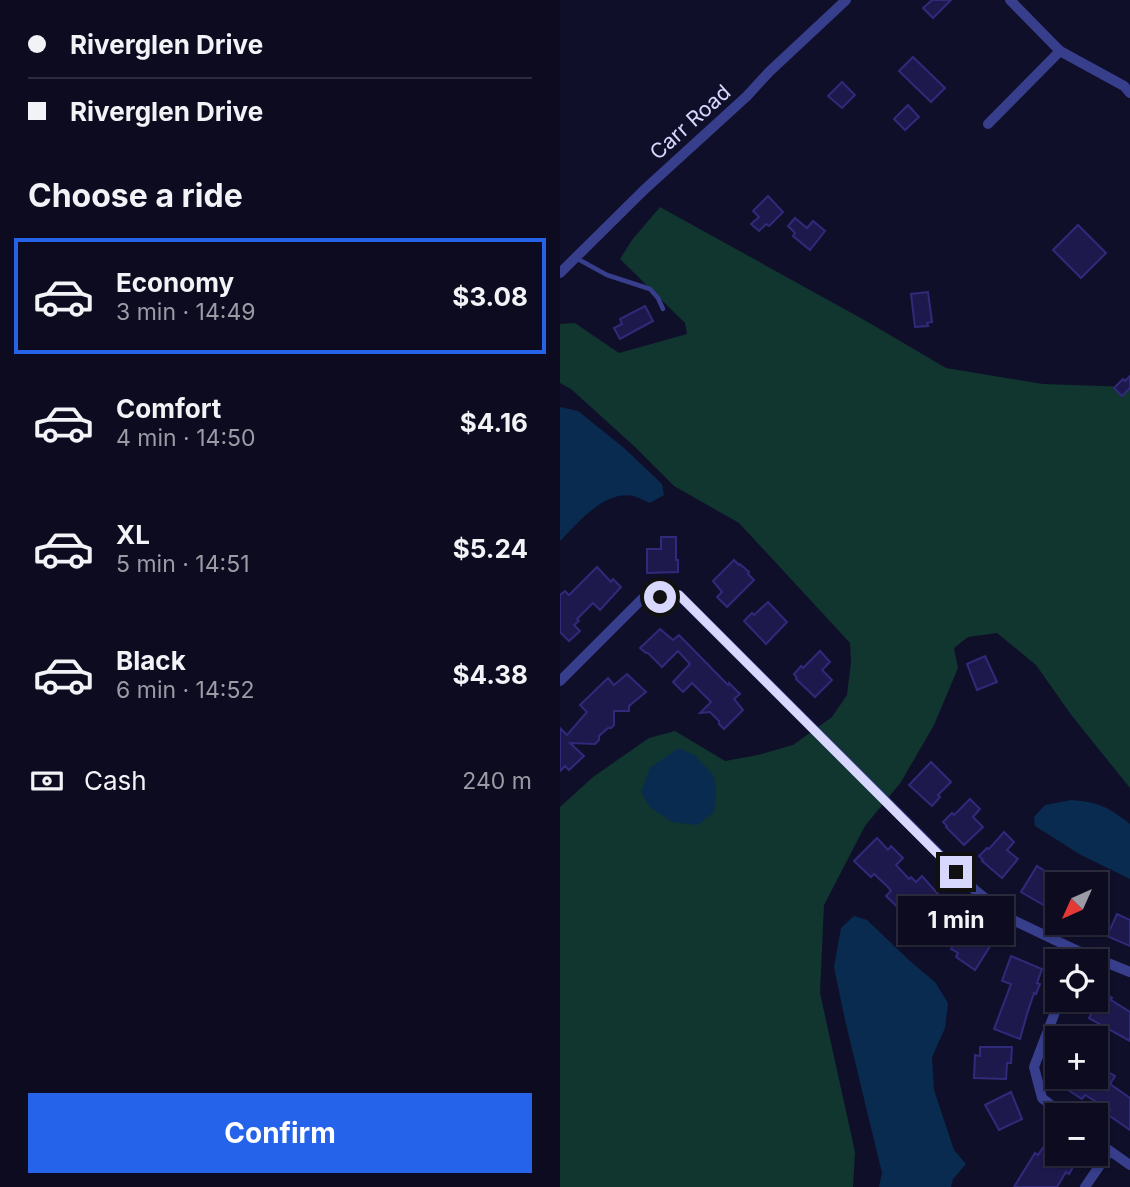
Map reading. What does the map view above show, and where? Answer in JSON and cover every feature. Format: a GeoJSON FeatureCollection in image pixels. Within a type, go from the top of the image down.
{"type":"FeatureCollection","features":[{"type":"Feature","properties":{"kind":"street","name":"Carr Road"},"geometry":{"type":"LineString","coordinates":[[560,272],[846,0]]}},
{"type":"Feature","properties":{"kind":"street"},"geometry":{"type":"LineString","coordinates":[[1010,0],[1060,51],[1124,86],[1130,93]]}},
{"type":"Feature","properties":{"kind":"street"},"geometry":{"type":"LineString","coordinates":[[988,124],[1060,51]]}},
{"type":"Feature","properties":{"kind":"street"},"geometry":{"type":"LineString","coordinates":[[560,681],[642,599],[679,595],[975,891],[1013,920],[1064,949]]}},
{"type":"Feature","properties":{"kind":"street"},"geometry":{"type":"LineString","coordinates":[[1108,965],[1130,972]]}},
{"type":"Feature","properties":{"kind":"street"},"geometry":{"type":"LineString","coordinates":[[1048,1103],[1042,1098],[1034,1067],[1055,1012]]}},
{"type":"Feature","properties":{"kind":"street"},"geometry":{"type":"LineString","coordinates":[[1085,1187],[1109,1152],[1130,1165]]}},
{"type":"Feature","properties":{"kind":"lane"},"geometry":{"type":"LineString","coordinates":[[575,257],[607,275],[650,289],[663,309]]}},
{"type":"Feature","properties":{"kind":"green space"},"geometry":{"type":"Polygon","coordinates":[[[660,207],[946,368],[1043,384],[1130,387],[1130,788],[1072,716],[1036,665],[997,633],[968,637],[954,648],[958,668],[934,725],[901,782],[865,826],[824,905],[820,993],[855,1152],[853,1187],[560,1187],[560,807],[593,777],[649,738],[675,731],[725,761],[793,745],[832,717],[847,695],[851,662],[850,643],[739,523],[674,486],[571,389],[560,383],[560,324],[575,323],[619,353],[687,334],[685,323],[620,259],[660,207]]]}},
{"type":"Feature","properties":{"kind":"water"},"geometry":{"type":"Polygon","coordinates":[[[560,407],[578,411],[624,448],[662,484],[664,495],[650,503],[634,496],[612,498],[593,509],[560,541],[560,407]]]}},
{"type":"Feature","properties":{"kind":"water"},"geometry":{"type":"Polygon","coordinates":[[[679,748],[694,755],[714,776],[714,812],[698,825],[672,822],[650,807],[641,792],[650,768],[679,748]]]}},
{"type":"Feature","properties":{"kind":"water"},"geometry":{"type":"Polygon","coordinates":[[[1071,800],[1103,806],[1130,824],[1130,879],[1081,855],[1035,826],[1034,817],[1045,805],[1071,800]]]}},
{"type":"Feature","properties":{"kind":"water"},"geometry":{"type":"Polygon","coordinates":[[[854,916],[867,920],[935,982],[948,1003],[945,1028],[932,1057],[934,1090],[954,1150],[966,1164],[953,1179],[951,1187],[879,1187],[882,1173],[834,967],[841,928],[854,916]]]}},
{"type":"Feature","properties":{"kind":"building"},"geometry":{"type":"Polygon","coordinates":[[[932,0],[951,0],[933,18],[923,8],[932,0]]]}},
{"type":"Feature","properties":{"kind":"building"},"geometry":{"type":"Polygon","coordinates":[[[913,57],[945,88],[931,102],[899,71],[913,57]]]}},
{"type":"Feature","properties":{"kind":"building"},"geometry":{"type":"Polygon","coordinates":[[[842,82],[855,95],[842,108],[828,96],[842,82]]]}},
{"type":"Feature","properties":{"kind":"building"},"geometry":{"type":"Polygon","coordinates":[[[908,105],[919,117],[905,130],[894,119],[908,105]]]}},
{"type":"Feature","properties":{"kind":"building"},"geometry":{"type":"Polygon","coordinates":[[[768,196],[783,212],[769,226],[766,224],[759,231],[751,224],[759,217],[753,211],[768,196]]]}},
{"type":"Feature","properties":{"kind":"building"},"geometry":{"type":"Polygon","coordinates":[[[795,218],[807,228],[813,221],[825,231],[810,250],[793,236],[795,233],[788,226],[795,218]]]}},
{"type":"Feature","properties":{"kind":"building"},"geometry":{"type":"Polygon","coordinates":[[[1078,225],[1106,253],[1081,278],[1053,250],[1078,225]]]}},
{"type":"Feature","properties":{"kind":"building"},"geometry":{"type":"Polygon","coordinates":[[[928,292],[932,322],[927,323],[928,326],[915,327],[911,294],[928,292]]]}},
{"type":"Feature","properties":{"kind":"building"},"geometry":{"type":"Polygon","coordinates":[[[645,306],[653,321],[620,339],[614,328],[622,324],[620,319],[645,306]]]}},
{"type":"Feature","properties":{"kind":"building"},"geometry":{"type":"Polygon","coordinates":[[[1130,376],[1130,388],[1122,396],[1114,388],[1130,376]]]}},
{"type":"Feature","properties":{"kind":"building"},"geometry":{"type":"Polygon","coordinates":[[[661,537],[676,537],[678,572],[647,573],[647,549],[661,549],[661,537]]]}},
{"type":"Feature","properties":{"kind":"building"},"geometry":{"type":"Polygon","coordinates":[[[734,560],[749,572],[754,580],[727,607],[717,597],[722,592],[713,581],[734,560]]]}},
{"type":"Feature","properties":{"kind":"building"},"geometry":{"type":"Polygon","coordinates":[[[597,567],[611,582],[613,579],[621,587],[600,610],[593,603],[577,619],[579,621],[574,625],[580,631],[569,641],[560,632],[560,595],[565,591],[569,595],[597,567]]]}},
{"type":"Feature","properties":{"kind":"building"},"geometry":{"type":"Polygon","coordinates":[[[768,602],[787,622],[766,644],[744,621],[768,602]]]}},
{"type":"Feature","properties":{"kind":"building"},"geometry":{"type":"Polygon","coordinates":[[[660,629],[673,640],[679,635],[740,694],[734,699],[743,710],[724,729],[710,712],[700,713],[711,702],[692,683],[683,692],[673,682],[690,664],[678,651],[662,667],[640,648],[660,629]]]}},
{"type":"Feature","properties":{"kind":"building"},"geometry":{"type":"Polygon","coordinates":[[[820,651],[830,662],[822,670],[832,680],[815,697],[794,674],[820,651]]]}},
{"type":"Feature","properties":{"kind":"building"},"geometry":{"type":"Polygon","coordinates":[[[985,656],[997,682],[977,690],[967,664],[985,656]]]}},
{"type":"Feature","properties":{"kind":"building"},"geometry":{"type":"Polygon","coordinates":[[[627,674],[646,692],[629,706],[629,711],[614,711],[614,725],[599,736],[595,744],[570,743],[584,756],[569,770],[565,766],[560,771],[560,728],[567,735],[587,712],[580,705],[608,678],[614,685],[627,674]]]}},
{"type":"Feature","properties":{"kind":"building"},"geometry":{"type":"Polygon","coordinates":[[[931,762],[951,782],[938,795],[940,797],[932,806],[909,785],[931,762]]]}},
{"type":"Feature","properties":{"kind":"building"},"geometry":{"type":"Polygon","coordinates":[[[970,799],[980,809],[973,817],[983,827],[964,845],[943,822],[970,799]]]}},
{"type":"Feature","properties":{"kind":"building"},"geometry":{"type":"Polygon","coordinates":[[[1004,832],[1014,842],[1007,850],[1018,859],[1002,878],[979,856],[1004,832]]]}},
{"type":"Feature","properties":{"kind":"building"},"geometry":{"type":"Polygon","coordinates":[[[877,838],[888,850],[891,846],[903,858],[896,865],[909,879],[911,877],[916,882],[922,876],[957,918],[939,937],[910,909],[905,914],[886,896],[891,891],[887,886],[874,874],[871,877],[854,861],[877,838]]]}},
{"type":"Feature","properties":{"kind":"building"},"geometry":{"type":"Polygon","coordinates":[[[1037,866],[1047,872],[1045,906],[1021,892],[1037,866]]]}},
{"type":"Feature","properties":{"kind":"building"},"geometry":{"type":"Polygon","coordinates":[[[1117,914],[1130,920],[1130,946],[1107,936],[1117,914]]]}},
{"type":"Feature","properties":{"kind":"building"},"geometry":{"type":"Polygon","coordinates":[[[967,923],[982,931],[979,935],[992,943],[975,970],[956,957],[958,953],[951,949],[967,923]]]}},
{"type":"Feature","properties":{"kind":"building"},"geometry":{"type":"Polygon","coordinates":[[[1011,956],[1042,969],[1037,983],[1040,984],[1036,994],[1034,993],[1020,1039],[994,1029],[1011,984],[1002,981],[1011,956]]]}},
{"type":"Feature","properties":{"kind":"building"},"geometry":{"type":"Polygon","coordinates":[[[1108,996],[1112,998],[1111,1000],[1130,1012],[1130,1041],[1108,1029],[1108,1026],[1089,1018],[1092,1012],[1108,1012],[1108,996]]]}},
{"type":"Feature","properties":{"kind":"building"},"geometry":{"type":"Polygon","coordinates":[[[980,1047],[1012,1047],[1006,1079],[974,1078],[975,1055],[980,1056],[980,1047]]]}},
{"type":"Feature","properties":{"kind":"building"},"geometry":{"type":"Polygon","coordinates":[[[1108,1072],[1115,1076],[1110,1084],[1130,1098],[1130,1130],[1108,1115],[1108,1103],[1098,1103],[1085,1095],[1082,1099],[1068,1090],[1108,1089],[1108,1072]]]}},
{"type":"Feature","properties":{"kind":"building"},"geometry":{"type":"Polygon","coordinates":[[[1011,1092],[1022,1119],[999,1130],[985,1105],[1011,1092]]]}},
{"type":"Feature","properties":{"kind":"building"},"geometry":{"type":"Polygon","coordinates":[[[1044,1146],[1045,1166],[1073,1166],[1069,1174],[1066,1172],[1057,1187],[1014,1187],[1035,1153],[1038,1155],[1044,1146]]]}},
{"type":"Feature","properties":{"kind":"route"},"geometry":{"type":"LineString","coordinates":[[660,597],[679,595],[956,872]]}}]}
